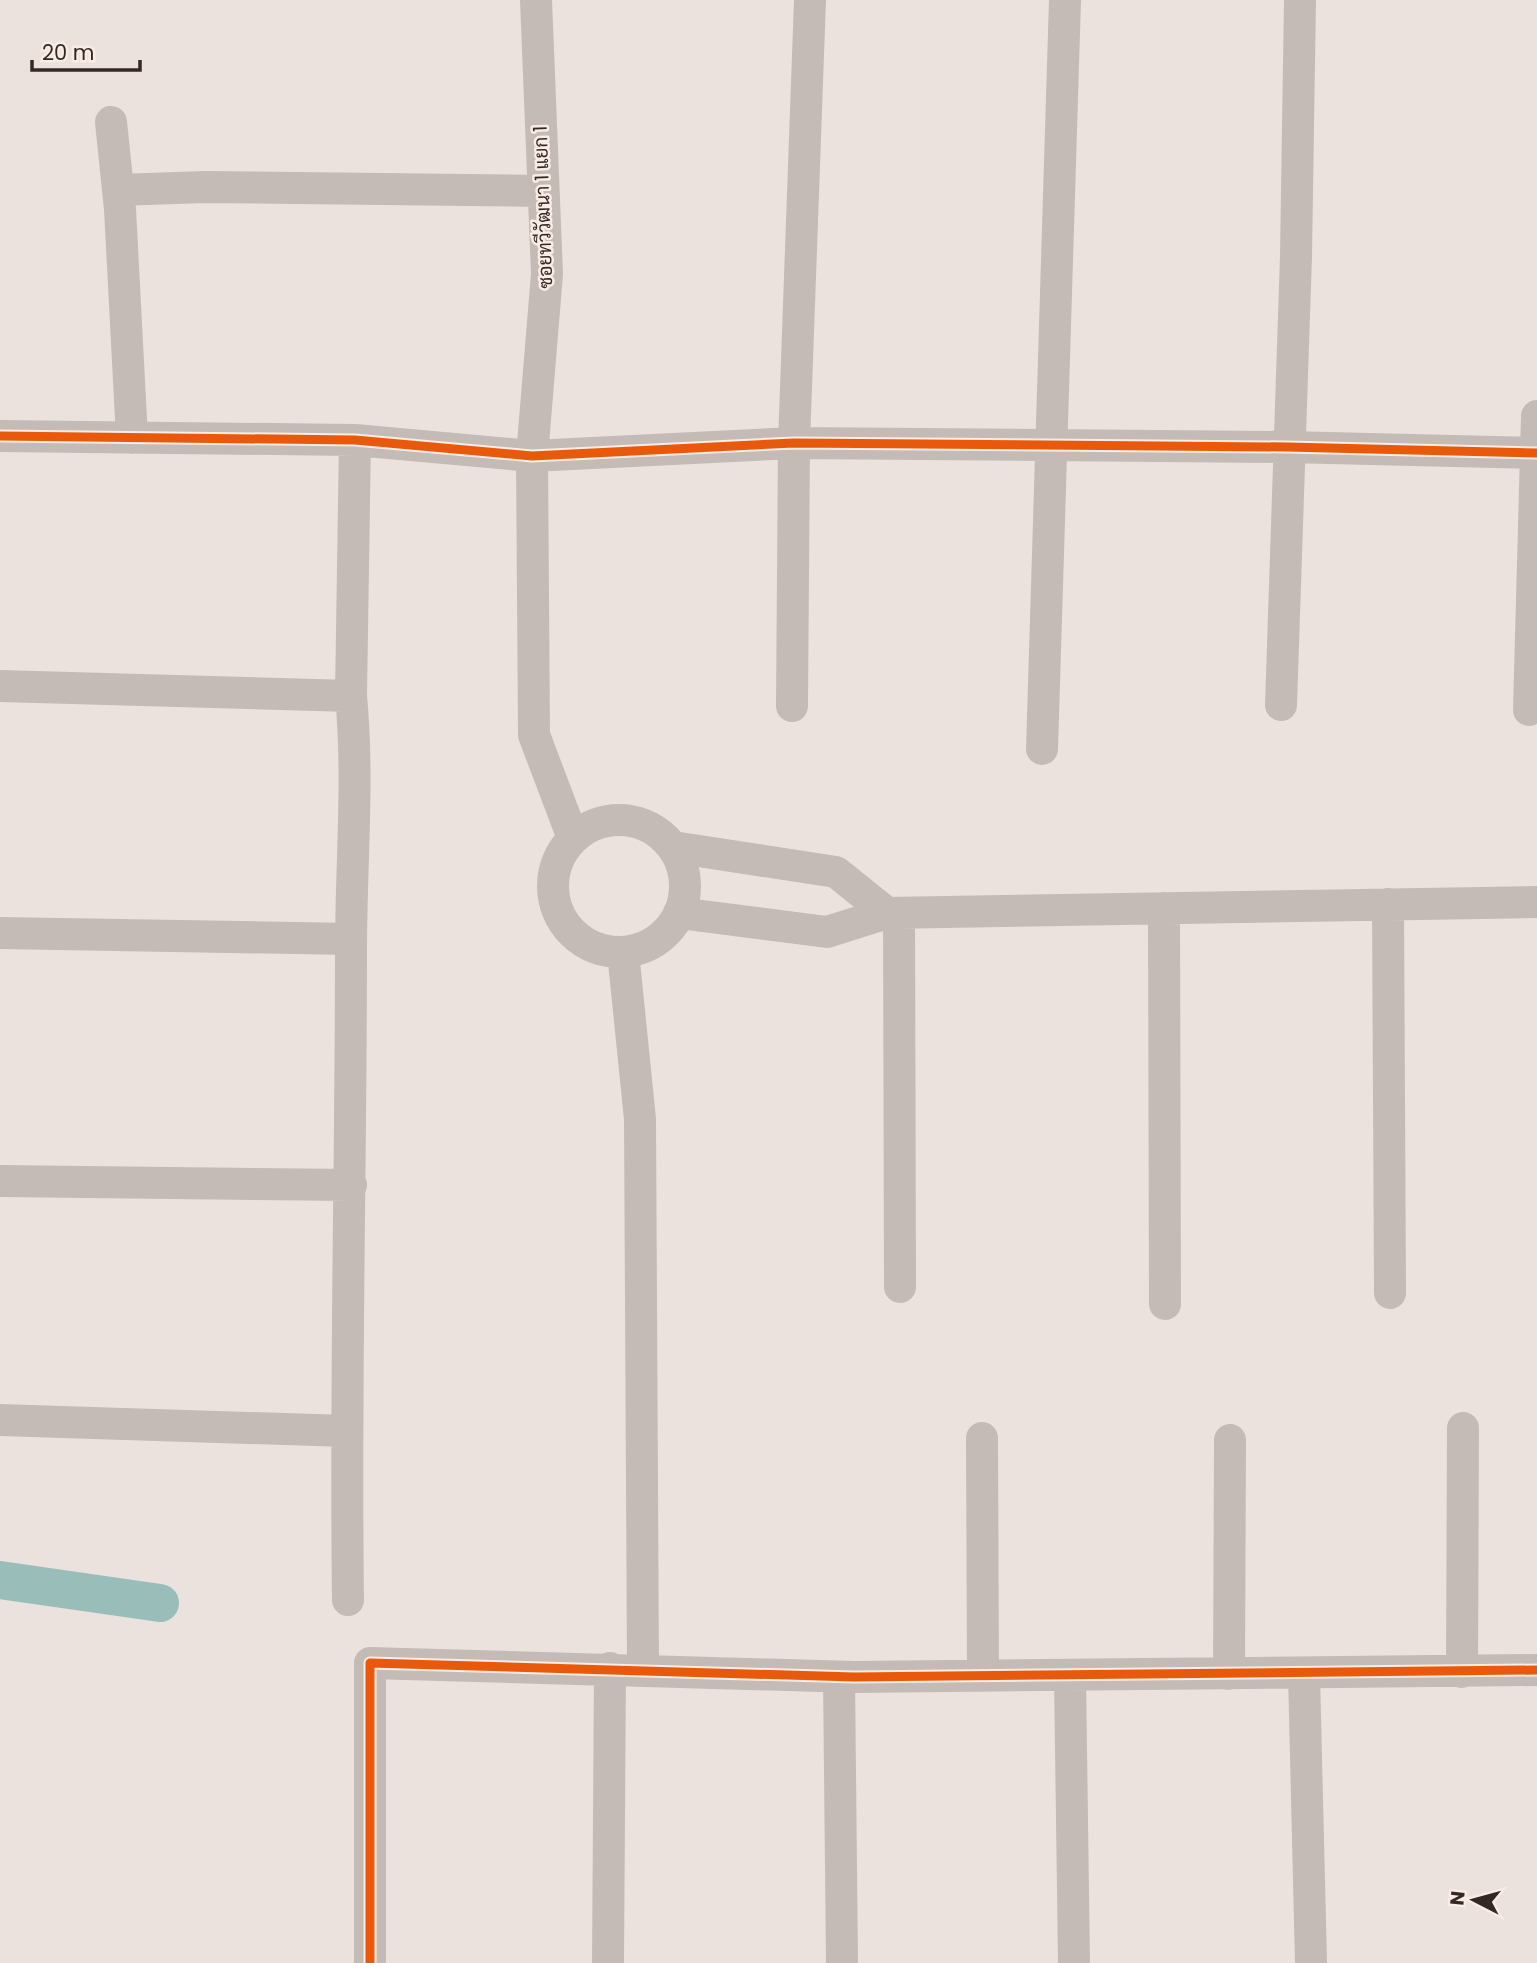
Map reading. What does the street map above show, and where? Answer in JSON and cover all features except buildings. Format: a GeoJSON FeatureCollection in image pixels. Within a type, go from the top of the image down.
{"type":"FeatureCollection","features":[{"type":"Feature","properties":{"kind":"street","name":"ซอยทวีวัฒนา 1 แยก 1"},"geometry":{"type":"LineString","coordinates":[[537,0],[547,274],[532,456],[534,736],[573,838]]}},
{"type":"Feature","properties":{"kind":"street"},"geometry":{"type":"LineString","coordinates":[[792,706],[794,443],[810,0]]}},
{"type":"Feature","properties":{"kind":"street"},"geometry":{"type":"LineString","coordinates":[[1042,749],[1049,446],[1065,0]]}},
{"type":"Feature","properties":{"kind":"street"},"geometry":{"type":"LineString","coordinates":[[1281,705],[1287,447],[1296,256],[1300,0]]}},
{"type":"Feature","properties":{"kind":"street"},"geometry":{"type":"LineString","coordinates":[[111,122],[118,190],[132,438]]}},
{"type":"Feature","properties":{"kind":"street"},"geometry":{"type":"LineString","coordinates":[[118,190],[205,187],[543,191]]}},
{"type":"Feature","properties":{"kind":"street"},"geometry":{"type":"LineString","coordinates":[[1529,710],[1537,416]]}},
{"type":"Feature","properties":{"kind":"street"},"geometry":{"type":"LineString","coordinates":[[0,436],[355,440],[532,456],[794,443],[1287,447],[1537,453]]}},
{"type":"Feature","properties":{"kind":"street"},"geometry":{"type":"LineString","coordinates":[[348,1600],[346,1431],[351,1185],[351,939],[356,779],[351,696],[355,440]]}},
{"type":"Feature","properties":{"kind":"street"},"geometry":{"type":"LineString","coordinates":[[0,686],[351,696]]}},
{"type":"Feature","properties":{"kind":"street"},"geometry":{"type":"LineString","coordinates":[[619,819],[649,827],[673,847],[683,866],[685,887],[679,913],[671,928],[653,943],[623,952],[609,952],[587,945],[569,930],[556,911],[552,888],[555,865],[564,846],[573,838],[598,822],[619,819]]}},
{"type":"Feature","properties":{"kind":"street"},"geometry":{"type":"LineString","coordinates":[[673,847],[836,872],[893,913]]}},
{"type":"Feature","properties":{"kind":"street"},"geometry":{"type":"LineString","coordinates":[[679,913],[827,932],[893,913],[1537,902]]}},
{"type":"Feature","properties":{"kind":"street"},"geometry":{"type":"LineString","coordinates":[[1388,904],[1390,1293]]}},
{"type":"Feature","properties":{"kind":"street"},"geometry":{"type":"LineString","coordinates":[[1164,908],[1165,1304]]}},
{"type":"Feature","properties":{"kind":"street"},"geometry":{"type":"LineString","coordinates":[[893,913],[901,1287]]}},
{"type":"Feature","properties":{"kind":"street"},"geometry":{"type":"LineString","coordinates":[[0,933],[351,939]]}},
{"type":"Feature","properties":{"kind":"street"},"geometry":{"type":"LineString","coordinates":[[623,952],[640,1119],[643,1669]]}},
{"type":"Feature","properties":{"kind":"street"},"geometry":{"type":"LineString","coordinates":[[0,1181],[351,1185]]}},
{"type":"Feature","properties":{"kind":"street"},"geometry":{"type":"LineString","coordinates":[[0,1420],[346,1431]]}},
{"type":"Feature","properties":{"kind":"street"},"geometry":{"type":"LineString","coordinates":[[1462,1672],[1463,1428]]}},
{"type":"Feature","properties":{"kind":"street"},"geometry":{"type":"LineString","coordinates":[[982,1438],[983,1676]]}},
{"type":"Feature","properties":{"kind":"street"},"geometry":{"type":"LineString","coordinates":[[1229,1674],[1230,1440]]}},
{"type":"Feature","properties":{"kind":"street"},"geometry":{"type":"LineString","coordinates":[[370,1963],[370,1662],[839,1677],[1537,1670]]}},
{"type":"Feature","properties":{"kind":"street"},"geometry":{"type":"LineString","coordinates":[[608,1963],[610,1668]]}},
{"type":"Feature","properties":{"kind":"street"},"geometry":{"type":"LineString","coordinates":[[1304,1674],[1311,1963]]}},
{"type":"Feature","properties":{"kind":"street"},"geometry":{"type":"LineString","coordinates":[[1070,1676],[1073,1963]]}},
{"type":"Feature","properties":{"kind":"street"},"geometry":{"type":"LineString","coordinates":[[839,1677],[842,1963]]}},
{"type":"Feature","properties":{"kind":"waterway"},"geometry":{"type":"LineString","coordinates":[[0,1580],[160,1603]]}},
{"type":"Feature","properties":{"kind":"cycle path"},"geometry":{"type":"LineString","coordinates":[[0,436],[355,440],[532,456],[794,443],[1287,447],[1537,453]]}},
{"type":"Feature","properties":{"kind":"cycle path"},"geometry":{"type":"LineString","coordinates":[[370,1963],[370,1663],[854,1677],[1537,1670]]}}]}
